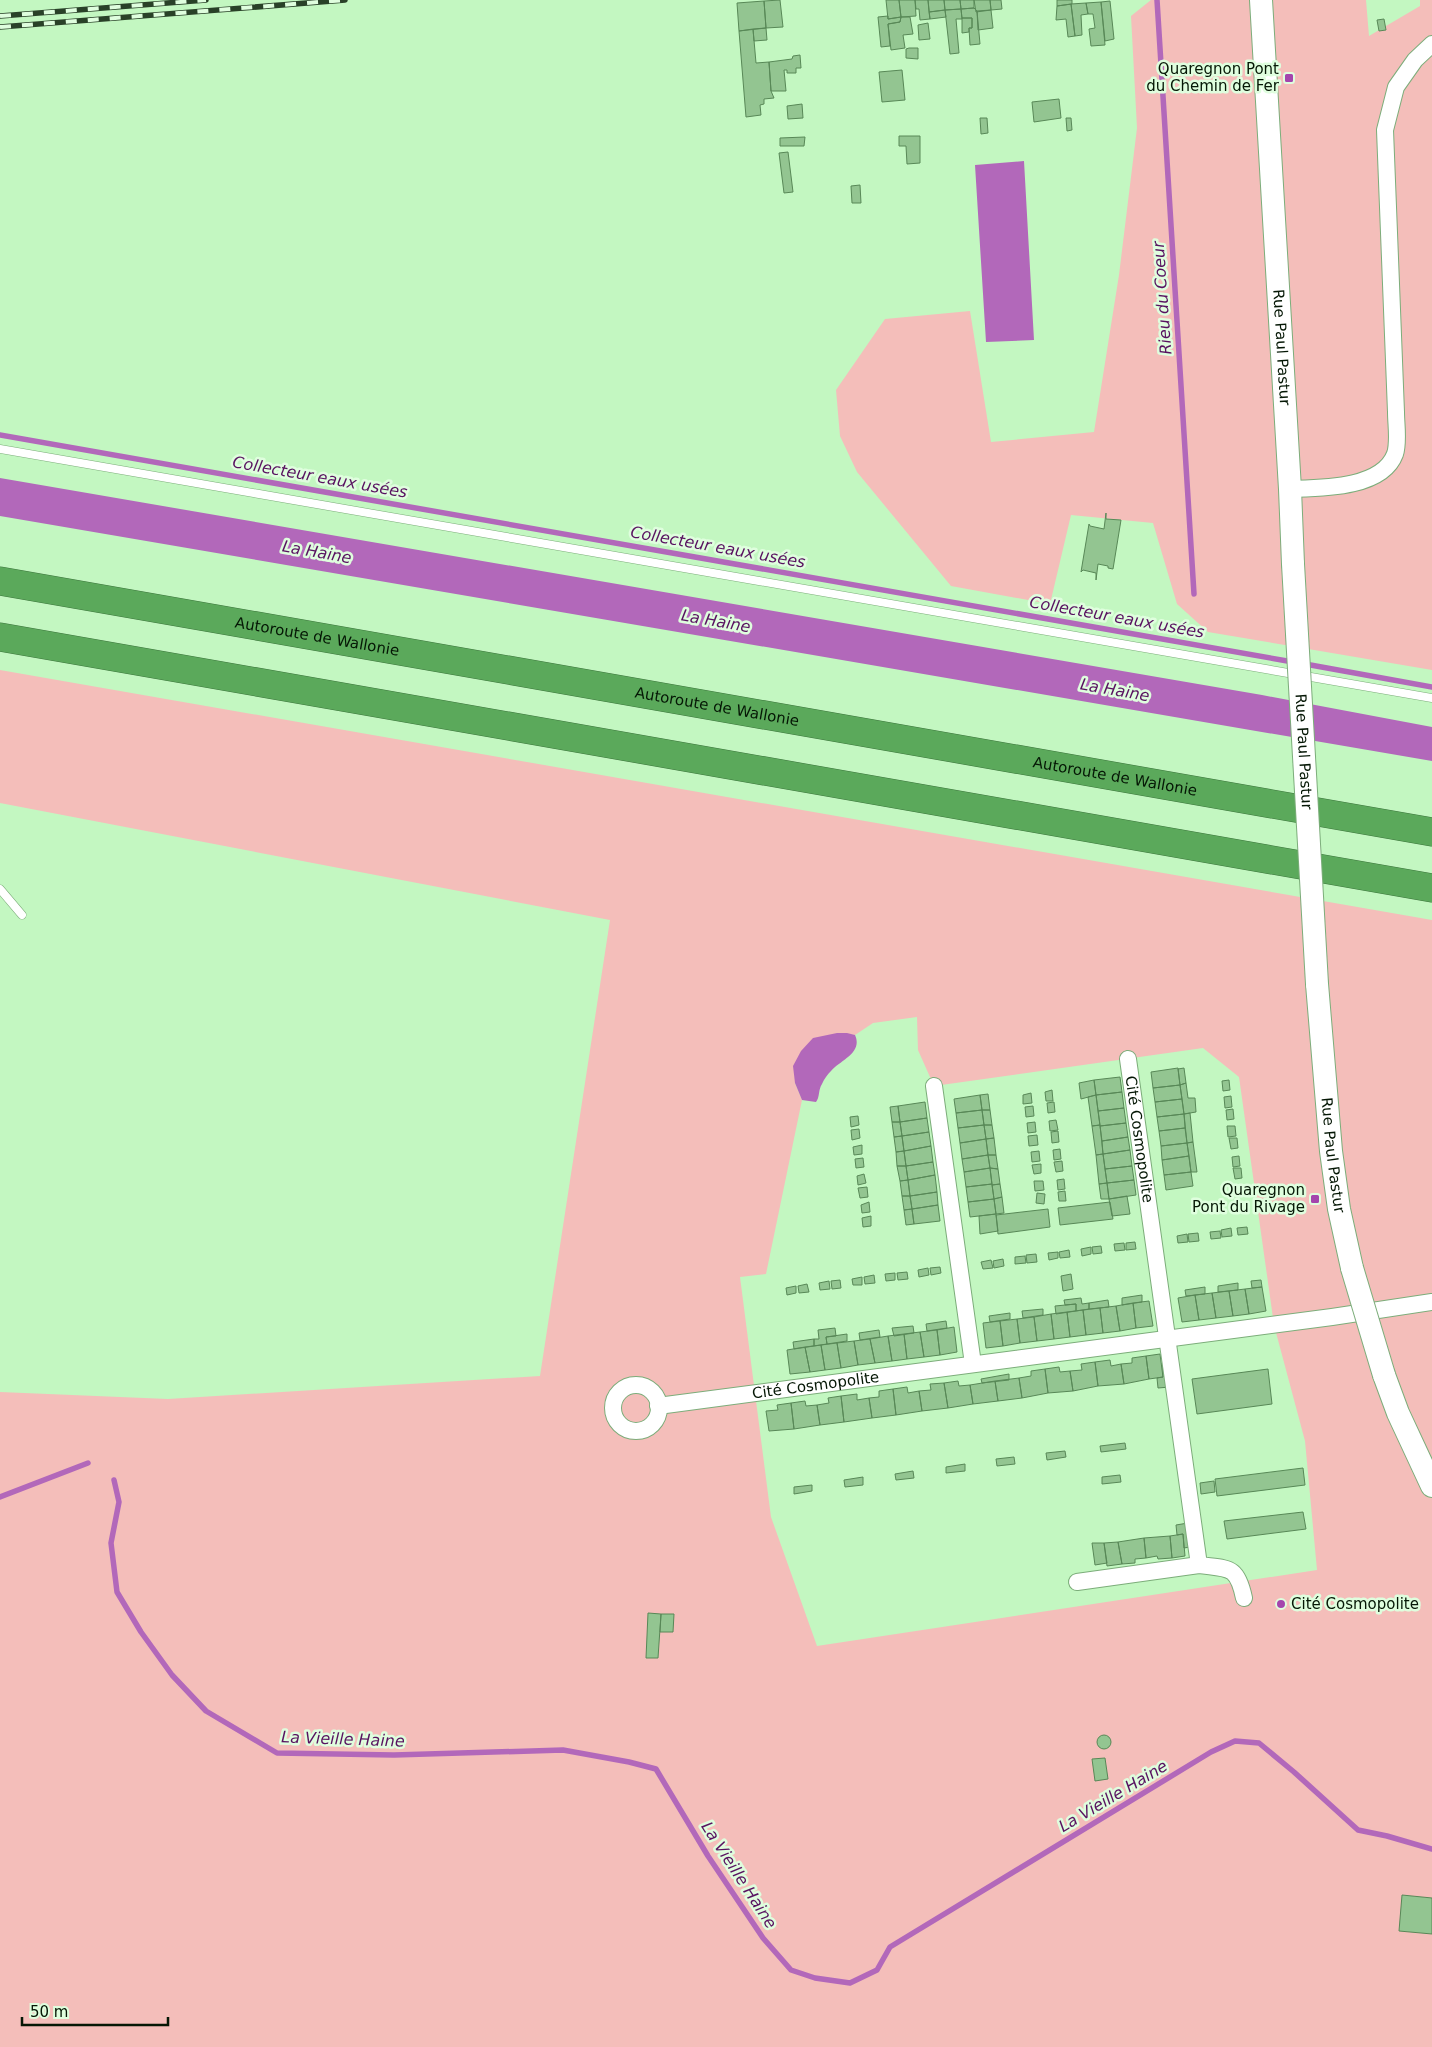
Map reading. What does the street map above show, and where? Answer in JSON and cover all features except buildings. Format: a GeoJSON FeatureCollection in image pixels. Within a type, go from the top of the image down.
{"type":"FeatureCollection","features":[{"type":"Feature","properties":{"kind":"highway","name":"Autoroute de Wallonie"},"geometry":{"type":"LineString","coordinates":[[0,581],[1432,832]]}},
{"type":"Feature","properties":{"kind":"highway"},"geometry":{"type":"LineString","coordinates":[[0,637],[1432,888]]}},
{"type":"Feature","properties":{"kind":"main road","name":"Rue Paul Pastur"},"geometry":{"type":"LineString","coordinates":[[1261,6],[1317,984],[1331,1150],[1339,1209],[1352,1268],[1384,1375],[1398,1413],[1432,1486]]}},
{"type":"Feature","properties":{"kind":"street"},"geometry":{"type":"LineString","coordinates":[[1290,489],[1343,486],[1361,481],[1377,475],[1389,466],[1395,454],[1397,444],[1396,412],[1384,130],[1396,88],[1415,60],[1432,44]]}},
{"type":"Feature","properties":{"kind":"street","name":"Cité Cosmopolite"},"geometry":{"type":"LineString","coordinates":[[1128,1059],[1199,1565]]}},
{"type":"Feature","properties":{"kind":"street"},"geometry":{"type":"LineString","coordinates":[[934,1086],[973,1364]]}},
{"type":"Feature","properties":{"kind":"street","name":"Cité Cosmopolite"},"geometry":{"type":"LineString","coordinates":[[658,1406],[1332,1317],[1432,1302]]}},
{"type":"Feature","properties":{"kind":"street"},"geometry":{"type":"LineString","coordinates":[[1077,1582],[1199,1565],[1225,1568],[1233,1572],[1240,1580],[1244,1598]]}},
{"type":"Feature","properties":{"kind":"lane"},"geometry":{"type":"LineString","coordinates":[[0,449],[1432,698]]}},
{"type":"Feature","properties":{"kind":"lane"},"geometry":{"type":"LineString","coordinates":[[0,889],[22,915]]}},
{"type":"Feature","properties":{"kind":"shaded area"},"geometry":{"type":"Polygon","coordinates":[[[1151,0],[1366,0],[1369,36],[1420,6],[1420,0],[1432,0],[1432,670],[1208,632],[1177,604],[1153,523],[1071,515],[1050,604],[951,586],[857,472],[840,436],[836,390],[885,319],[970,311],[991,442],[1094,432],[1119,275],[1137,128],[1131,16],[1151,0]]]}},
{"type":"Feature","properties":{"kind":"shaded area"},"geometry":{"type":"Polygon","coordinates":[[[0,670],[1432,920],[1432,2047],[0,2047],[0,1392],[168,1399],[540,1376],[610,920],[0,803],[0,670]],[[917,1017],[873,1023],[855,1035],[837,1033],[795,1083],[802,1100],[766,1274],[740,1277],[771,1517],[817,1646],[1317,1570],[1305,1441],[1274,1325],[1239,1077],[1203,1048],[934,1086],[918,1050],[917,1017]]]}},
{"type":"Feature","properties":{"kind":"water"},"geometry":{"type":"Polygon","coordinates":[[[1024,161],[1034,340],[986,342],[975,165],[1024,161]]]}},
{"type":"Feature","properties":{"kind":"water","name":"La Haine"},"geometry":{"type":"Polygon","coordinates":[[[0,478],[1262,695],[1432,727],[1432,761],[0,516],[0,478]]]}},
{"type":"Feature","properties":{"kind":"water"},"geometry":{"type":"Polygon","coordinates":[[[837,1033],[855,1035],[857,1041],[854,1051],[826,1077],[816,1102],[802,1100],[795,1083],[793,1066],[801,1051],[813,1038],[837,1033]]]}},
{"type":"Feature","properties":{"kind":"waterway","name":"Rieu du Coeur"},"geometry":{"type":"LineString","coordinates":[[1157,0],[1194,594]]}},
{"type":"Feature","properties":{"kind":"waterway","name":"Collecteur eaux usées"},"geometry":{"type":"LineString","coordinates":[[0,435],[1293,662]]}},
{"type":"Feature","properties":{"kind":"waterway","name":"Collecteur eaux usées"},"geometry":{"type":"LineString","coordinates":[[1305,664],[1432,687]]}},
{"type":"Feature","properties":{"kind":"waterway"},"geometry":{"type":"LineString","coordinates":[[0,1497],[88,1463]]}},
{"type":"Feature","properties":{"kind":"waterway","name":"La Vieille Haine"},"geometry":{"type":"LineString","coordinates":[[114,1480],[119,1502],[111,1543],[117,1592],[141,1632],[172,1675],[206,1711],[277,1753],[394,1755],[563,1750],[656,1769],[708,1856],[763,1938],[791,1970],[815,1978],[850,1983],[877,1970],[890,1947],[1211,1752],[1235,1741],[1259,1743],[1358,1830],[1432,1849]]}},
{"type":"Feature","properties":{"kind":"railway"},"geometry":{"type":"LineString","coordinates":[[0,16],[206,0]]}},
{"type":"Feature","properties":{"kind":"railway"},"geometry":{"type":"LineString","coordinates":[[0,27],[345,0]]}},
{"type":"Feature","properties":{"kind":"place","name":"Quaregnon Pont du Chemin de Fer"},"geometry":{"type":"Point","coordinates":[1289,78]}},
{"type":"Feature","properties":{"kind":"place","name":"Quaregnon Pont du Rivage"},"geometry":{"type":"Point","coordinates":[1315,1199]}},
{"type":"Feature","properties":{"kind":"place","name":"Cité Cosmopolite"},"geometry":{"type":"Point","coordinates":[1281,1604]}}]}
